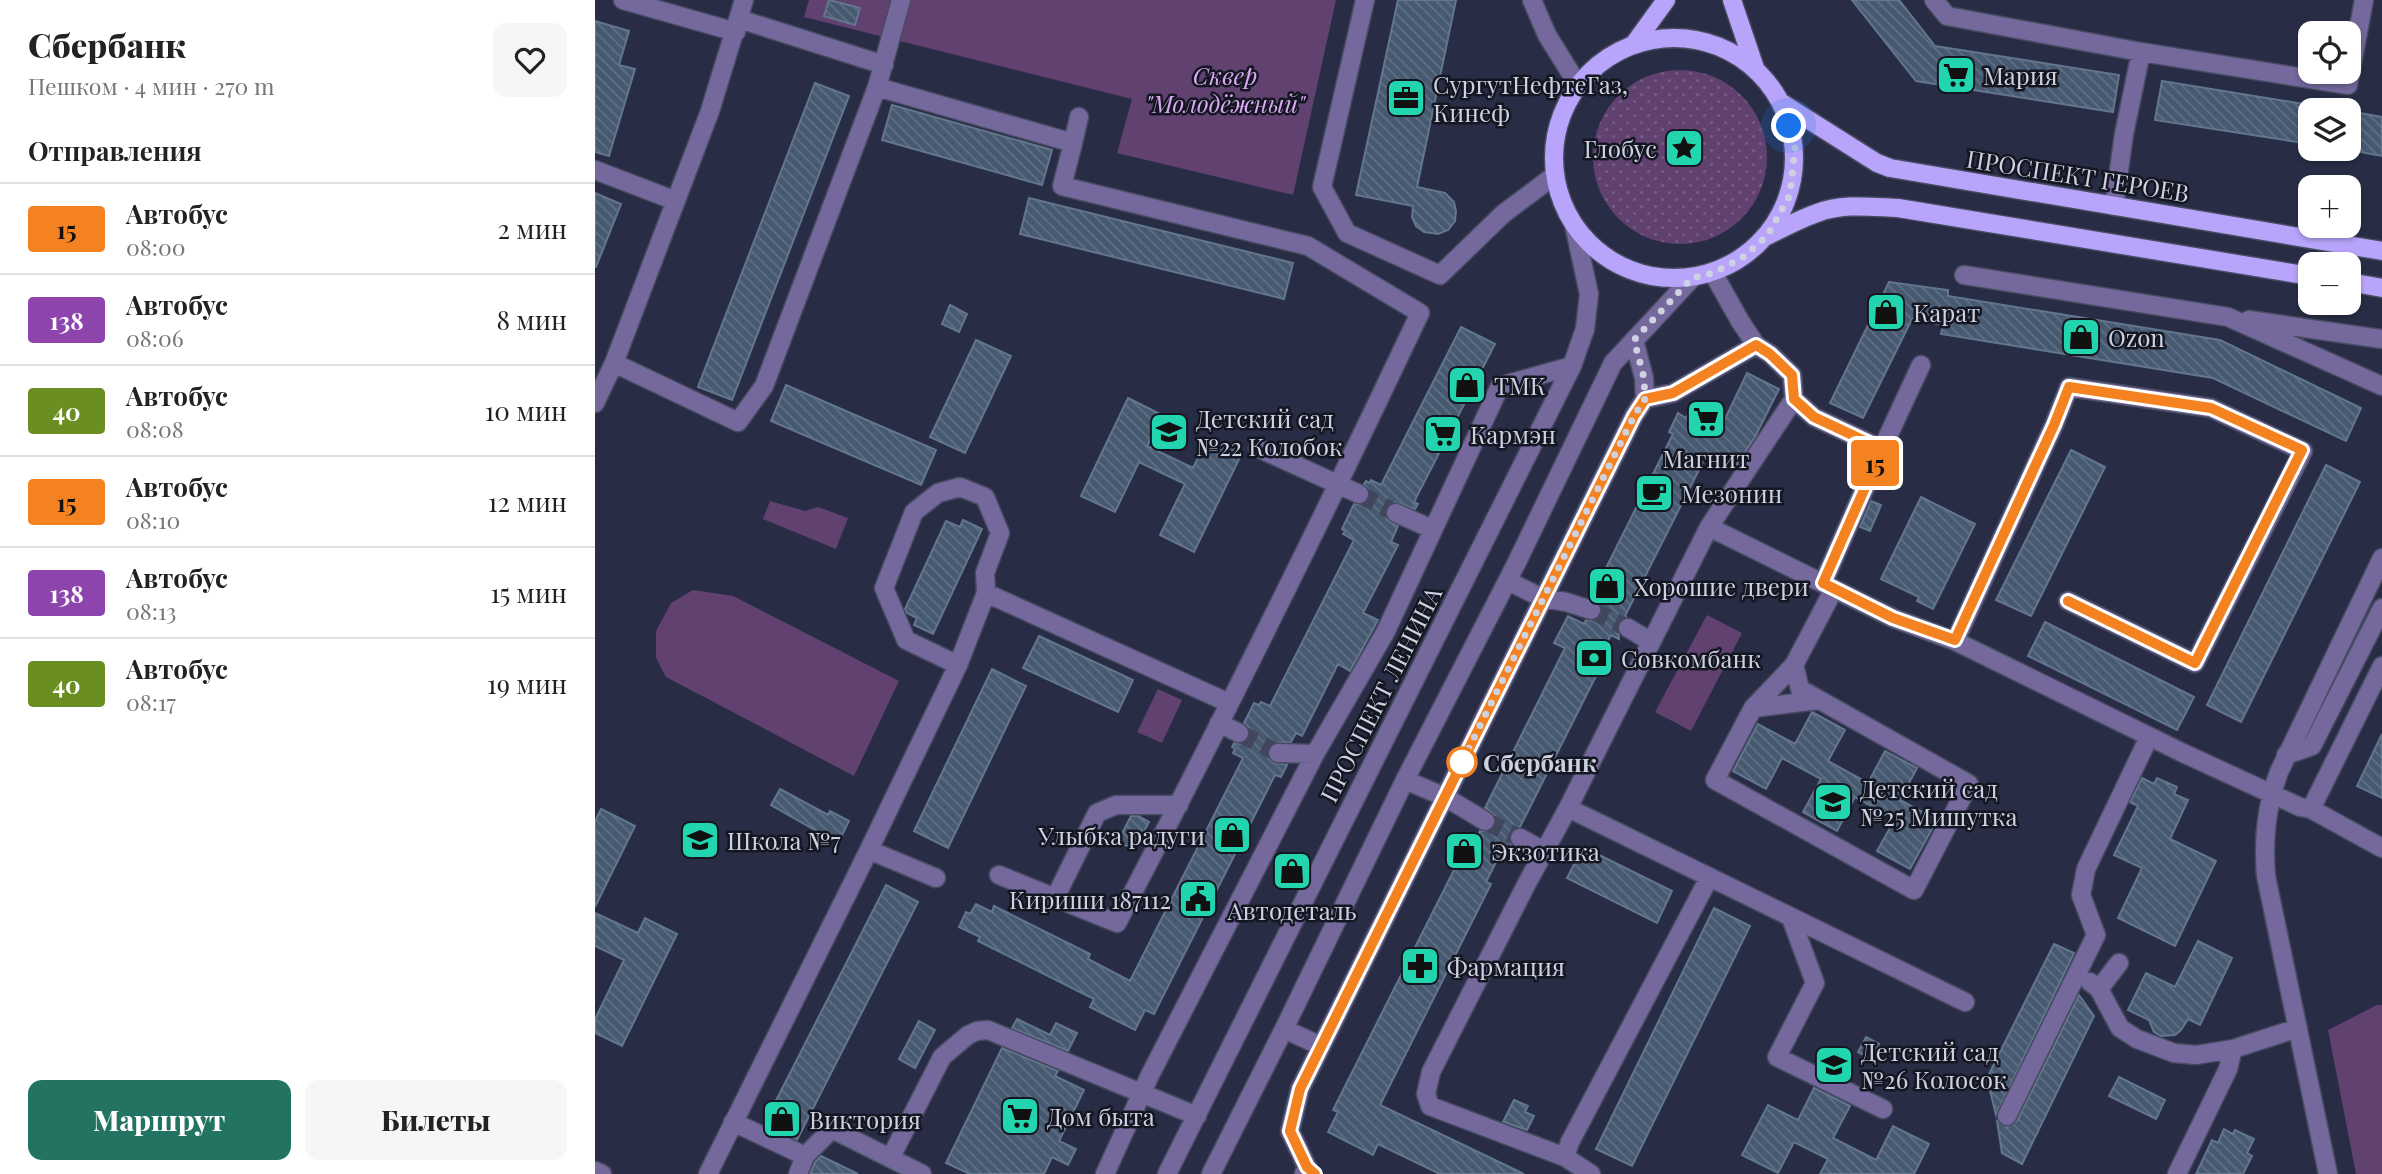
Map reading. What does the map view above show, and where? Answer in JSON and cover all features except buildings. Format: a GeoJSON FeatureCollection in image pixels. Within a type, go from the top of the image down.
{"type":"FeatureCollection","features":[{"type":"Feature","properties":{"kind":"main road"},"geometry":{"type":"LineString","coordinates":[[1634,44],[1666,0]]}},
{"type":"Feature","properties":{"kind":"main road"},"geometry":{"type":"LineString","coordinates":[[1732,0],[1755,68],[1782,103],[1795,148],[1790,195],[1767,236]]}},
{"type":"Feature","properties":{"kind":"main road"},"geometry":{"type":"LineString","coordinates":[[1755,68],[1719,46],[1677,38],[1634,44],[1603,61],[1578,85],[1562,113],[1554,143],[1555,175],[1574,225],[1605,258],[1646,276],[1692,278],[1713,273],[1742,258],[1767,236],[1817,212],[1858,206],[1898,208],[2298,274]]}},
{"type":"Feature","properties":{"kind":"main road","name":"ПРОСПЕКТ ГЕРОЕВ"},"geometry":{"type":"LineString","coordinates":[[1782,103],[1877,163],[1890,168],[2382,251]]}},
{"type":"Feature","properties":{"kind":"main road"},"geometry":{"type":"LineString","coordinates":[[2361,284],[2382,288]]}},
{"type":"Feature","properties":{"kind":"street"},"geometry":{"type":"LineString","coordinates":[[623,0],[737,25],[884,65]]}},
{"type":"Feature","properties":{"kind":"street"},"geometry":{"type":"LineString","coordinates":[[595,403],[614,363],[710,111],[744,0]]}},
{"type":"Feature","properties":{"kind":"street"},"geometry":{"type":"LineString","coordinates":[[614,363],[739,422],[764,386],[877,87],[901,0]]}},
{"type":"Feature","properties":{"kind":"street"},"geometry":{"type":"LineString","coordinates":[[1365,0],[1322,187],[1347,233],[1440,275],[1503,214],[1555,175]]}},
{"type":"Feature","properties":{"kind":"street"},"geometry":{"type":"LineString","coordinates":[[1532,0],[1547,35],[1578,85]]}},
{"type":"Feature","properties":{"kind":"street"},"geometry":{"type":"LineString","coordinates":[[1934,0],[1947,16],[2141,52],[2348,85],[2364,0]]}},
{"type":"Feature","properties":{"kind":"street"},"geometry":{"type":"LineString","coordinates":[[2114,206],[2124,134],[2141,52]]}},
{"type":"Feature","properties":{"kind":"street"},"geometry":{"type":"LineString","coordinates":[[877,87],[1073,143]]}},
{"type":"Feature","properties":{"kind":"street"},"geometry":{"type":"LineString","coordinates":[[999,875],[1117,923],[1179,805],[1420,313],[1308,246],[1062,186],[1080,117]]}},
{"type":"Feature","properties":{"kind":"street"},"geometry":{"type":"LineString","coordinates":[[595,170],[676,201]]}},
{"type":"Feature","properties":{"kind":"street","name":"ПРОСПЕКТ ЛЕНИНА"},"geometry":{"type":"LineString","coordinates":[[1167,1174],[1572,366],[1585,330],[1589,294],[1574,225]]}},
{"type":"Feature","properties":{"kind":"street"},"geometry":{"type":"LineString","coordinates":[[1591,1174],[1565,1157],[1430,1106],[1426,1094],[1431,1072],[1709,527],[1794,399],[1792,375],[1756,345],[1713,273]]}},
{"type":"Feature","properties":{"kind":"street"},"geometry":{"type":"LineString","coordinates":[[1964,275],[2382,339]]}},
{"type":"Feature","properties":{"kind":"street"},"geometry":{"type":"LineString","coordinates":[[1211,1174],[1285,1029],[1405,779],[1508,581],[1613,363],[1692,278]]}},
{"type":"Feature","properties":{"kind":"street"},"geometry":{"type":"LineString","coordinates":[[2228,317],[2382,386]]}},
{"type":"Feature","properties":{"kind":"street"},"geometry":{"type":"LineString","coordinates":[[1309,1172],[1290,1131],[1300,1089],[1542,598],[1645,399],[1644,378],[1634,340]]}},
{"type":"Feature","properties":{"kind":"street"},"geometry":{"type":"LineString","coordinates":[[1645,399],[1673,393],[1756,345]]}},
{"type":"Feature","properties":{"kind":"street"},"geometry":{"type":"LineString","coordinates":[[1794,665],[1800,689],[1969,784],[1914,890],[1715,779],[1753,708],[1794,665],[1829,586],[1882,449],[1921,365]]}},
{"type":"Feature","properties":{"kind":"street"},"geometry":{"type":"LineString","coordinates":[[1105,1174],[1150,1075],[1315,754],[1374,654],[1500,386],[1572,366]]}},
{"type":"Feature","properties":{"kind":"street"},"geometry":{"type":"LineString","coordinates":[[1955,640],[2069,387],[2211,408],[2302,450],[2195,663],[2068,601]]}},
{"type":"Feature","properties":{"kind":"street"},"geometry":{"type":"LineString","coordinates":[[1794,399],[1814,417],[1882,449]]}},
{"type":"Feature","properties":{"kind":"street"},"geometry":{"type":"LineString","coordinates":[[1258,448],[1359,494]]}},
{"type":"Feature","properties":{"kind":"street"},"geometry":{"type":"LineString","coordinates":[[708,1174],[958,665],[986,593],[985,573],[1000,533],[985,497],[960,487],[938,492],[914,512],[884,588],[907,640],[958,665]]}},
{"type":"Feature","properties":{"kind":"street"},"geometry":{"type":"LineString","coordinates":[[1396,513],[1432,529]]}},
{"type":"Feature","properties":{"kind":"street"},"geometry":{"type":"LineString","coordinates":[[1709,527],[1893,618],[1955,640],[2149,737],[2299,807],[2311,810],[2382,848]]}},
{"type":"Feature","properties":{"kind":"street"},"geometry":{"type":"LineString","coordinates":[[2328,1174],[2266,876],[2265,826],[2271,793],[2286,755],[2382,558]]}},
{"type":"Feature","properties":{"kind":"street"},"geometry":{"type":"LineString","coordinates":[[1508,581],[1542,598],[1591,610]]}},
{"type":"Feature","properties":{"kind":"street"},"geometry":{"type":"LineString","coordinates":[[986,593],[1229,703]]}},
{"type":"Feature","properties":{"kind":"street"},"geometry":{"type":"LineString","coordinates":[[2286,755],[2312,746],[2382,608]]}},
{"type":"Feature","properties":{"kind":"street"},"geometry":{"type":"LineString","coordinates":[[1628,628],[1650,640]]}},
{"type":"Feature","properties":{"kind":"street"},"geometry":{"type":"LineString","coordinates":[[2311,810],[2382,666]]}},
{"type":"Feature","properties":{"kind":"street"},"geometry":{"type":"LineString","coordinates":[[1753,708],[1819,700]]}},
{"type":"Feature","properties":{"kind":"street"},"geometry":{"type":"LineString","coordinates":[[1219,723],[1239,733]]}},
{"type":"Feature","properties":{"kind":"street"},"geometry":{"type":"LineString","coordinates":[[2007,1116],[2096,935],[2081,895],[2086,869],[2149,737]]}},
{"type":"Feature","properties":{"kind":"street"},"geometry":{"type":"LineString","coordinates":[[1278,753],[1315,754]]}},
{"type":"Feature","properties":{"kind":"street"},"geometry":{"type":"LineString","coordinates":[[1405,779],[1445,797],[1485,821]]}},
{"type":"Feature","properties":{"kind":"street"},"geometry":{"type":"LineString","coordinates":[[1055,898],[1097,813],[1116,805],[1179,805]]}},
{"type":"Feature","properties":{"kind":"street"},"geometry":{"type":"LineString","coordinates":[[1568,808],[1965,1002]]}},
{"type":"Feature","properties":{"kind":"street"},"geometry":{"type":"LineString","coordinates":[[1520,838],[1544,851]]}},
{"type":"Feature","properties":{"kind":"street"},"geometry":{"type":"LineString","coordinates":[[869,850],[936,878]]}},
{"type":"Feature","properties":{"kind":"street"},"geometry":{"type":"LineString","coordinates":[[1565,1157],[1576,1131],[1709,878]]}},
{"type":"Feature","properties":{"kind":"street"},"geometry":{"type":"LineString","coordinates":[[1791,918],[1815,983],[1777,1058],[1883,1109]]}},
{"type":"Feature","properties":{"kind":"street"},"geometry":{"type":"LineString","coordinates":[[2119,963],[2095,986],[2120,1027],[2137,1039],[2174,1053],[2196,1055],[2233,1049],[2298,1028]]}},
{"type":"Feature","properties":{"kind":"street"},"geometry":{"type":"LineString","coordinates":[[1285,1029],[1321,1046]]}},
{"type":"Feature","properties":{"kind":"street"},"geometry":{"type":"LineString","coordinates":[[891,1157],[942,1057],[968,1035],[977,1031],[988,1030],[1197,1116]]}},
{"type":"Feature","properties":{"kind":"street"},"geometry":{"type":"LineString","coordinates":[[2177,1174],[2228,1069],[2233,1049]]}},
{"type":"Feature","properties":{"kind":"street"},"geometry":{"type":"LineString","coordinates":[[733,1122],[805,1156]]}},
{"type":"Feature","properties":{"kind":"street"},"geometry":{"type":"LineString","coordinates":[[798,1174],[805,1156],[832,1129],[922,1174]]}},
{"type":"Feature","properties":{"kind":"street"},"geometry":{"type":"LineString","coordinates":[[595,1171],[602,1174]]}},
{"type":"Feature","properties":{"kind":"green space","name":"Сквер \"Молодёжный\""},"geometry":{"type":"Polygon","coordinates":[[[809,0],[1336,0],[1293,195],[1117,153],[1132,99],[804,17],[809,0]]]}},
{"type":"Feature","properties":{"kind":"green space"},"geometry":{"type":"Polygon","coordinates":[[[1680,70],[1713,77],[1741,96],[1760,124],[1767,157],[1760,190],[1741,218],[1713,237],[1680,244],[1647,237],[1619,218],[1600,190],[1593,157],[1600,124],[1619,96],[1647,77],[1680,70]]]}},
{"type":"Feature","properties":{"kind":"green space"},"geometry":{"type":"Polygon","coordinates":[[[770,501],[805,511],[818,507],[848,518],[836,549],[763,519],[770,501]]]}},
{"type":"Feature","properties":{"kind":"green space"},"geometry":{"type":"Polygon","coordinates":[[[693,590],[733,596],[899,681],[854,776],[666,677],[656,658],[656,631],[671,603],[693,590]]]}},
{"type":"Feature","properties":{"kind":"green space"},"geometry":{"type":"Polygon","coordinates":[[[1707,615],[1742,633],[1691,731],[1655,712],[1707,615]]]}},
{"type":"Feature","properties":{"kind":"green space"},"geometry":{"type":"Polygon","coordinates":[[[1158,689],[1182,700],[1162,743],[1137,732],[1158,689]]]}},
{"type":"Feature","properties":{"kind":"green space"},"geometry":{"type":"Polygon","coordinates":[[[2377,1005],[2382,1005],[2382,1174],[2356,1174],[2328,1030],[2377,1005]]]}},
{"type":"Feature","properties":{"kind":"tunnel"},"geometry":{"type":"LineString","coordinates":[[1359,494],[1396,513]]}},
{"type":"Feature","properties":{"kind":"tunnel"},"geometry":{"type":"LineString","coordinates":[[1591,610],[1628,628]]}},
{"type":"Feature","properties":{"kind":"tunnel"},"geometry":{"type":"LineString","coordinates":[[1239,733],[1278,753]]}},
{"type":"Feature","properties":{"kind":"tunnel"},"geometry":{"type":"LineString","coordinates":[[1485,821],[1520,838]]}},
{"type":"Feature","properties":{"kind":"bus line","name":"15"},"geometry":{"type":"LineString","coordinates":[[1315,1174],[1307,1167],[1290,1131],[1300,1089],[1542,598],[1645,399],[1673,393],[1756,345],[1770,354],[1792,375],[1794,399],[1814,417],[1882,449],[1823,583],[1893,618],[1955,640],[2069,387],[2211,408],[2302,450],[2195,663],[2068,601]]}},
{"type":"Feature","properties":{"kind":"place","name":"Мария"},"geometry":{"type":"Point","coordinates":[1956,75]}},
{"type":"Feature","properties":{"kind":"place","name":"СургутНефтеГаз, Кинеф"},"geometry":{"type":"Point","coordinates":[1406,98]}},
{"type":"Feature","properties":{"kind":"place","name":"Глобус"},"geometry":{"type":"Point","coordinates":[1684,148]}},
{"type":"Feature","properties":{"kind":"place","name":"Карат"},"geometry":{"type":"Point","coordinates":[1886,312]}},
{"type":"Feature","properties":{"kind":"place","name":"Ozon"},"geometry":{"type":"Point","coordinates":[2081,337]}},
{"type":"Feature","properties":{"kind":"place","name":"ТМК"},"geometry":{"type":"Point","coordinates":[1467,385]}},
{"type":"Feature","properties":{"kind":"place","name":"Магнит"},"geometry":{"type":"Point","coordinates":[1706,419]}},
{"type":"Feature","properties":{"kind":"place","name":"Детский сад №22 Колобок"},"geometry":{"type":"Point","coordinates":[1169,432]}},
{"type":"Feature","properties":{"kind":"place","name":"Кармэн"},"geometry":{"type":"Point","coordinates":[1443,434]}},
{"type":"Feature","properties":{"kind":"place","name":"Мезонин"},"geometry":{"type":"Point","coordinates":[1654,493]}},
{"type":"Feature","properties":{"kind":"place","name":"Хорошие двери"},"geometry":{"type":"Point","coordinates":[1607,586]}},
{"type":"Feature","properties":{"kind":"place","name":"Совкомбанк"},"geometry":{"type":"Point","coordinates":[1594,658]}},
{"type":"Feature","properties":{"kind":"place","name":"Сбербанк"},"geometry":{"type":"Point","coordinates":[1462,762]}},
{"type":"Feature","properties":{"kind":"place","name":"Детский сад №25 Мишутка"},"geometry":{"type":"Point","coordinates":[1833,802]}},
{"type":"Feature","properties":{"kind":"place","name":"Улыбка радуги"},"geometry":{"type":"Point","coordinates":[1232,835]}},
{"type":"Feature","properties":{"kind":"place","name":"Школа №7"},"geometry":{"type":"Point","coordinates":[700,840]}},
{"type":"Feature","properties":{"kind":"place","name":"Экзотика"},"geometry":{"type":"Point","coordinates":[1464,851]}},
{"type":"Feature","properties":{"kind":"place","name":"Автодеталь"},"geometry":{"type":"Point","coordinates":[1292,871]}},
{"type":"Feature","properties":{"kind":"place","name":"Кириши 187112"},"geometry":{"type":"Point","coordinates":[1198,899]}},
{"type":"Feature","properties":{"kind":"place","name":"Фармация"},"geometry":{"type":"Point","coordinates":[1420,966]}},
{"type":"Feature","properties":{"kind":"place","name":"Детский сад №26 Колосок"},"geometry":{"type":"Point","coordinates":[1834,1065]}},
{"type":"Feature","properties":{"kind":"place","name":"Дом быта"},"geometry":{"type":"Point","coordinates":[1020,1116]}},
{"type":"Feature","properties":{"kind":"place","name":"Виктория"},"geometry":{"type":"Point","coordinates":[782,1119]}},
{"type":"Feature","properties":{"kind":"route"},"geometry":{"type":"LineString","coordinates":[[1462,762],[1457,772],[1562,558],[1645,399],[1644,378],[1634,340],[1692,278],[1713,273],[1742,258],[1767,236],[1790,195],[1795,148],[1789,126]]}}]}
